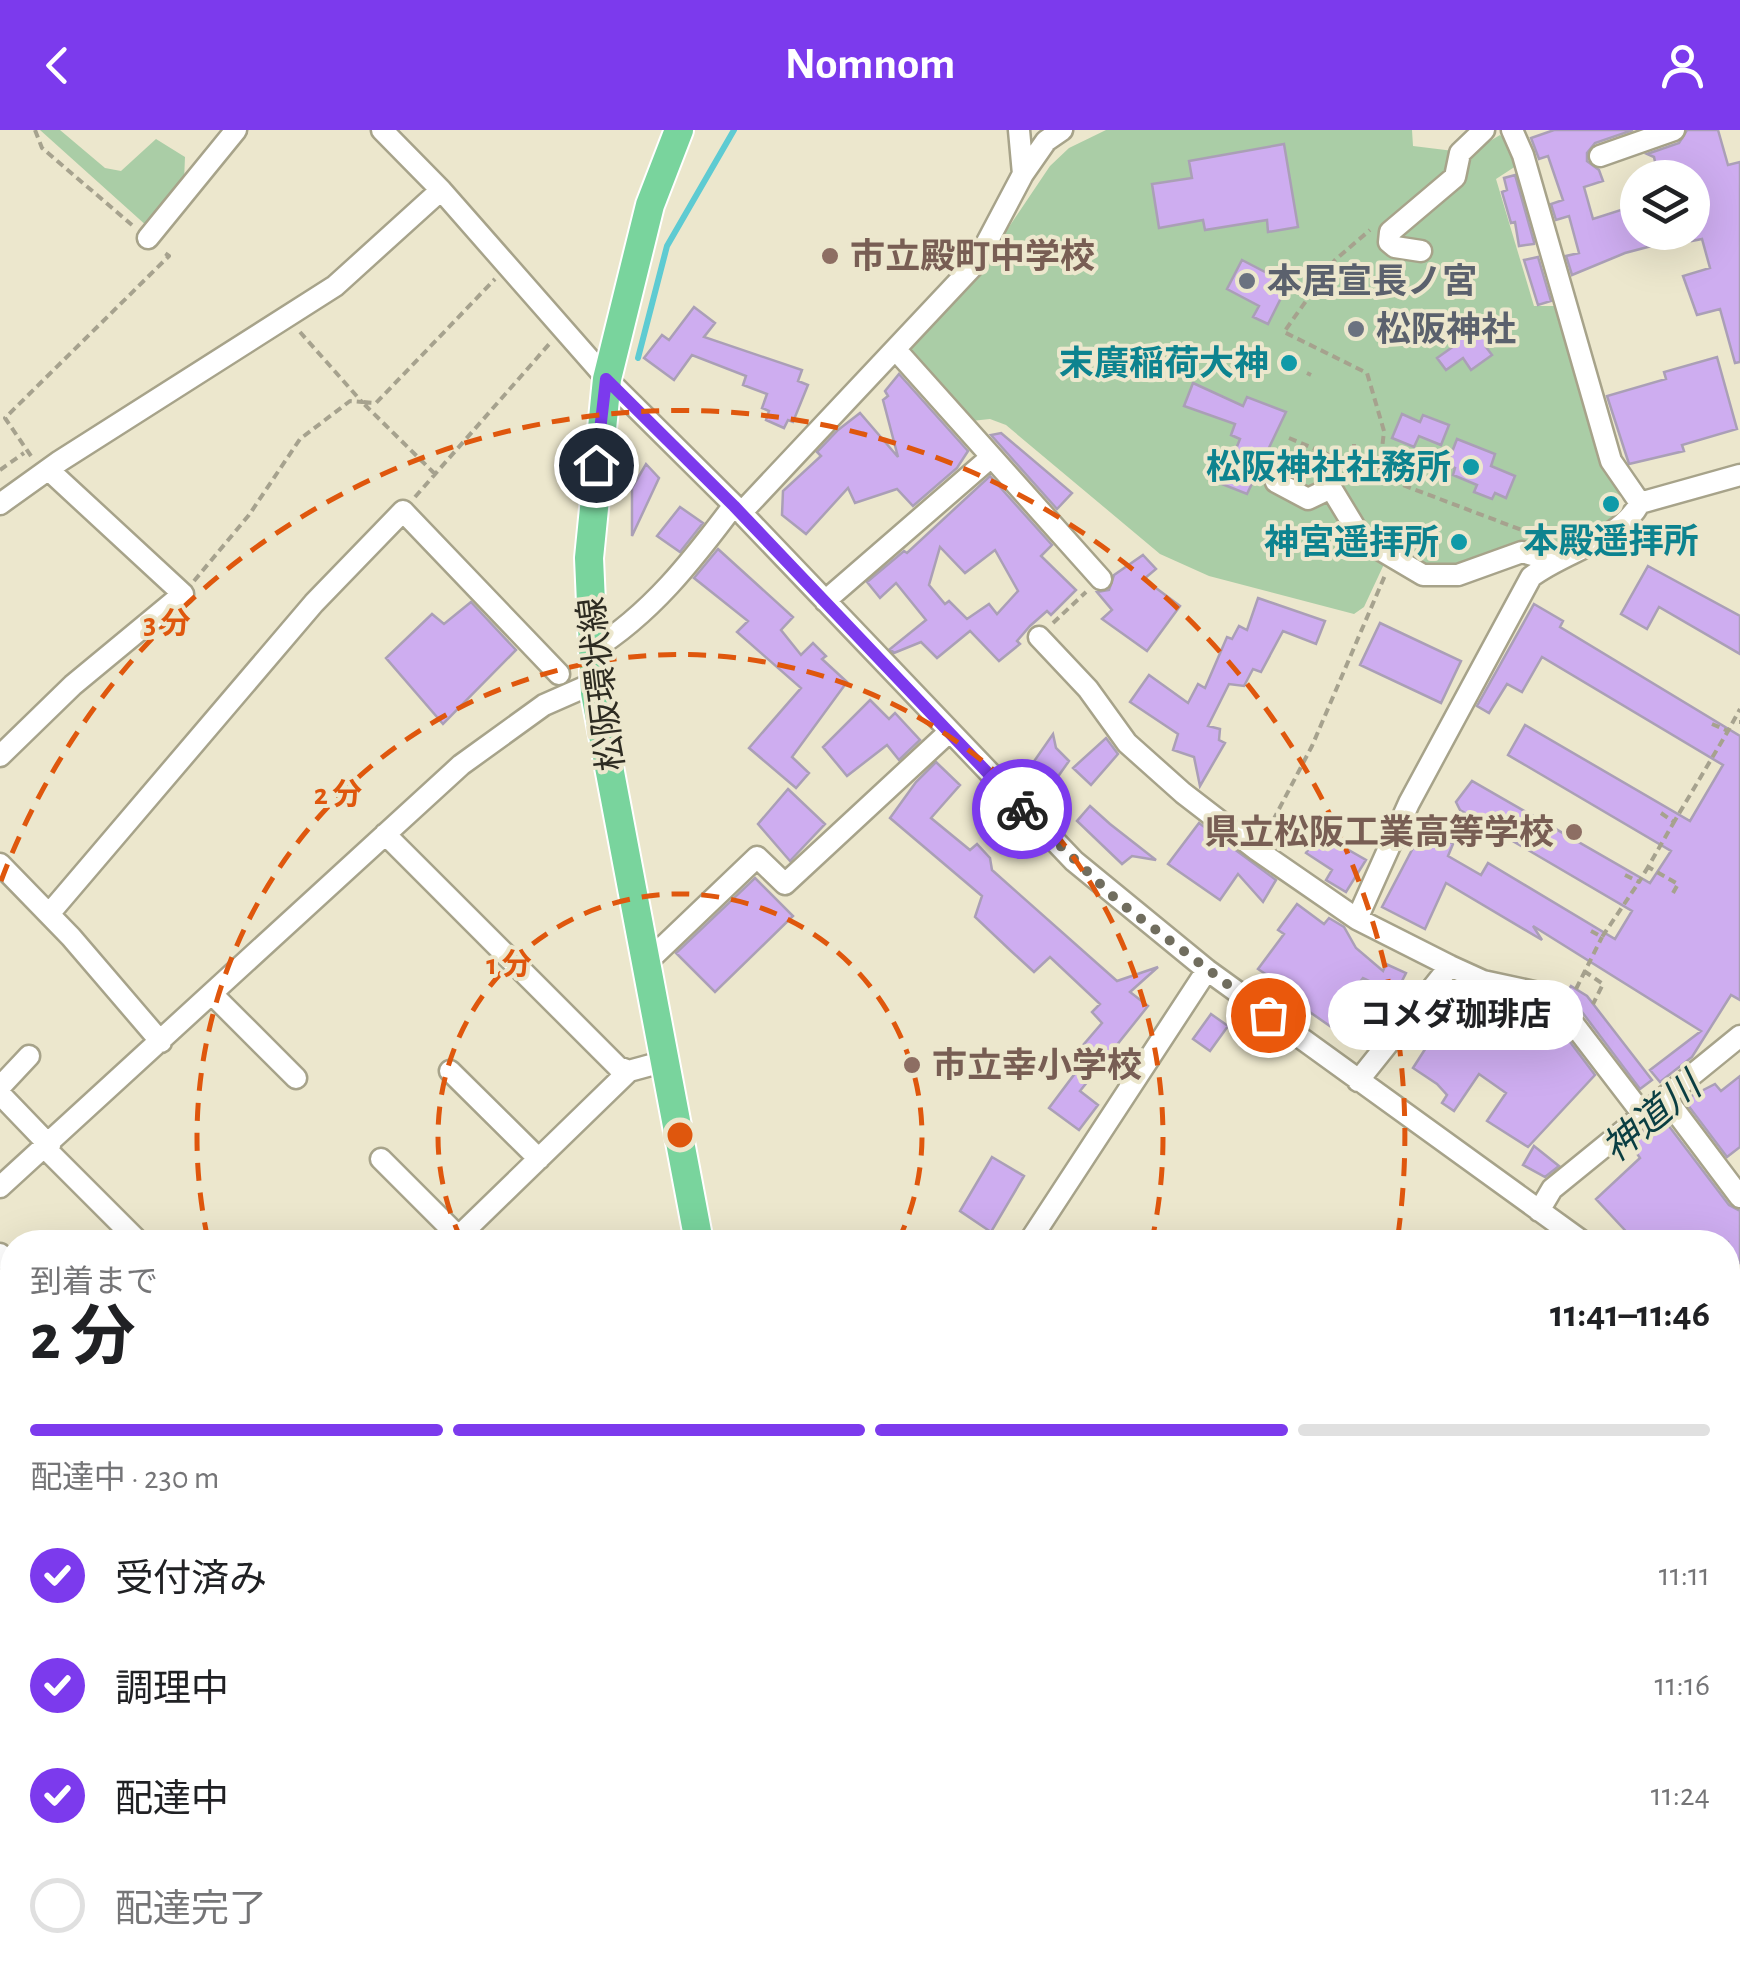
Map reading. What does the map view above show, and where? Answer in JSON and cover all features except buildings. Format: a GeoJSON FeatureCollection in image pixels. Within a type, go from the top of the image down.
{"type":"FeatureCollection","features":[{"type":"Feature","properties":{"kind":"main road","name":"松阪環状線"},"geometry":{"type":"LineString","coordinates":[[679,130],[650,205],[606,379],[588,558],[594,684],[697,1230]]}},
{"type":"Feature","properties":{"kind":"street"},"geometry":{"type":"LineString","coordinates":[[148,238],[236,130]]}},
{"type":"Feature","properties":{"kind":"street"},"geometry":{"type":"LineString","coordinates":[[382,130],[441,190],[606,379],[738,509],[1085,872],[1207,970],[1566,1230]]}},
{"type":"Feature","properties":{"kind":"street"},"geometry":{"type":"LineString","coordinates":[[1019,130],[1023,174]]}},
{"type":"Feature","properties":{"kind":"street"},"geometry":{"type":"LineString","coordinates":[[592,652],[632,626],[738,509],[896,350],[976,262],[1023,174],[1046,142],[1062,130]]}},
{"type":"Feature","properties":{"kind":"street"},"geometry":{"type":"LineString","coordinates":[[1421,251],[1395,248],[1389,242],[1390,232],[1455,177],[1460,153],[1484,130]]}},
{"type":"Feature","properties":{"kind":"street"},"geometry":{"type":"LineString","coordinates":[[1512,130],[1523,155],[1611,462],[1640,504]]}},
{"type":"Feature","properties":{"kind":"street"},"geometry":{"type":"LineString","coordinates":[[1600,156],[1674,130]]}},
{"type":"Feature","properties":{"kind":"street"},"geometry":{"type":"LineString","coordinates":[[0,504],[51,472],[60,461],[335,286],[441,190]]}},
{"type":"Feature","properties":{"kind":"street"},"geometry":{"type":"LineString","coordinates":[[896,350],[1101,578]]}},
{"type":"Feature","properties":{"kind":"street"},"geometry":{"type":"LineString","coordinates":[[825,601],[990,458]]}},
{"type":"Feature","properties":{"kind":"street"},"geometry":{"type":"LineString","coordinates":[[0,756],[73,684],[183,594],[51,472]]}},
{"type":"Feature","properties":{"kind":"street"},"geometry":{"type":"LineString","coordinates":[[1357,919],[1408,803],[1531,578],[1552,560],[1629,523],[1640,504],[1740,476]]}},
{"type":"Feature","properties":{"kind":"street"},"geometry":{"type":"LineString","coordinates":[[1276,482],[1308,499],[1331,488],[1362,539],[1423,575],[1438,578],[1522,552],[1552,560]]}},
{"type":"Feature","properties":{"kind":"street"},"geometry":{"type":"LineString","coordinates":[[49,914],[314,603],[402,511],[560,674]]}},
{"type":"Feature","properties":{"kind":"street"},"geometry":{"type":"LineString","coordinates":[[1038,636],[1088,689],[1127,743],[1182,794],[1258,850],[1357,919],[1450,966],[1483,981],[1552,996],[1644,1116]]}},
{"type":"Feature","properties":{"kind":"street"},"geometry":{"type":"LineString","coordinates":[[0,1187],[385,834],[506,730],[544,706],[594,684]]}},
{"type":"Feature","properties":{"kind":"street"},"geometry":{"type":"LineString","coordinates":[[646,963],[757,857],[785,884],[949,732]]}},
{"type":"Feature","properties":{"kind":"street"},"geometry":{"type":"LineString","coordinates":[[385,834],[618,1067],[629,1071]]}},
{"type":"Feature","properties":{"kind":"street"},"geometry":{"type":"LineString","coordinates":[[0,864],[49,914],[160,1042]]}},
{"type":"Feature","properties":{"kind":"street"},"geometry":{"type":"LineString","coordinates":[[1358,1082],[1450,966]]}},
{"type":"Feature","properties":{"kind":"street"},"geometry":{"type":"LineString","coordinates":[[1037,1230],[1207,970]]}},
{"type":"Feature","properties":{"kind":"street"},"geometry":{"type":"LineString","coordinates":[[212,994],[296,1078]]}},
{"type":"Feature","properties":{"kind":"street"},"geometry":{"type":"LineString","coordinates":[[1539,1211],[1552,1189],[1740,1036]]}},
{"type":"Feature","properties":{"kind":"street"},"geometry":{"type":"LineString","coordinates":[[29,1056],[0,1090],[128,1230]]}},
{"type":"Feature","properties":{"kind":"street"},"geometry":{"type":"LineString","coordinates":[[468,1230],[629,1071],[662,1062]]}},
{"type":"Feature","properties":{"kind":"street"},"geometry":{"type":"LineString","coordinates":[[450,1071],[539,1159]]}},
{"type":"Feature","properties":{"kind":"street"},"geometry":{"type":"LineString","coordinates":[[1673,1108],[1740,1197]]}},
{"type":"Feature","properties":{"kind":"street"},"geometry":{"type":"LineString","coordinates":[[381,1158],[449,1230]]}},
{"type":"Feature","properties":{"kind":"path"},"geometry":{"type":"LineString","coordinates":[[35,130],[42,148],[169,256],[5,418],[26,452],[51,472]]}},
{"type":"Feature","properties":{"kind":"path"},"geometry":{"type":"LineString","coordinates":[[1375,226],[1335,260],[1284,332],[1367,373],[1384,431],[1379,476]]}},
{"type":"Feature","properties":{"kind":"path"},"geometry":{"type":"LineString","coordinates":[[191,584],[248,515],[300,439],[350,401],[376,403],[492,284],[505,262]]}},
{"type":"Feature","properties":{"kind":"path"},"geometry":{"type":"LineString","coordinates":[[287,317],[362,402],[434,474]]}},
{"type":"Feature","properties":{"kind":"path"},"geometry":{"type":"LineString","coordinates":[[402,511],[564,328]]}},
{"type":"Feature","properties":{"kind":"path"},"geometry":{"type":"LineString","coordinates":[[1289,438],[1544,538]]}},
{"type":"Feature","properties":{"kind":"path"},"geometry":{"type":"LineString","coordinates":[[0,470],[26,452]]}},
{"type":"Feature","properties":{"kind":"path"},"geometry":{"type":"LineString","coordinates":[[1258,850],[1312,746],[1394,556]]}},
{"type":"Feature","properties":{"kind":"path"},"geometry":{"type":"LineString","coordinates":[[1038,636],[1101,578]]}},
{"type":"Feature","properties":{"kind":"path"},"geometry":{"type":"LineString","coordinates":[[1576,989],[1602,937],[1639,882],[1740,709]]}},
{"type":"Feature","properties":{"kind":"path"},"geometry":{"type":"LineString","coordinates":[[1712,724],[1728,731]]}},
{"type":"Feature","properties":{"kind":"path"},"geometry":{"type":"LineString","coordinates":[[1661,813],[1674,822]]}},
{"type":"Feature","properties":{"kind":"path"},"geometry":{"type":"LineString","coordinates":[[1648,867],[1678,884],[1673,893]]}},
{"type":"Feature","properties":{"kind":"path"},"geometry":{"type":"LineString","coordinates":[[1625,875],[1639,882]]}},
{"type":"Feature","properties":{"kind":"path"},"geometry":{"type":"LineString","coordinates":[[1591,931],[1602,937]]}},
{"type":"Feature","properties":{"kind":"path"},"geometry":{"type":"LineString","coordinates":[[1584,971],[1603,984],[1593,1004]]}},
{"type":"Feature","properties":{"kind":"green space"},"geometry":{"type":"Polygon","coordinates":[[[40,130],[60,130],[105,168],[121,171],[156,139],[185,157],[184,181],[148,227],[40,130]]]}},
{"type":"Feature","properties":{"kind":"green space","name":"松阪神社"},"geometry":{"type":"Polygon","coordinates":[[[1106,130],[1412,130],[1413,146],[1470,153],[1500,135],[1510,145],[1516,166],[1496,179],[1534,306],[1555,306],[1598,454],[1619,490],[1624,517],[1557,552],[1460,569],[1385,562],[1364,607],[1354,614],[1209,576],[1160,554],[1006,425],[990,419],[971,421],[910,355],[910,347],[984,264],[1050,166],[1069,148],[1106,130]]]}},
{"type":"Feature","properties":{"kind":"waterway"},"geometry":{"type":"LineString","coordinates":[[638,358],[667,246],[734,130]]}},
{"type":"Feature","properties":{"kind":"way so far"},"geometry":{"type":"LineString","coordinates":[[1022,809],[1119,902],[1268,1015]]}},
{"type":"Feature","properties":{"kind":"place","name":"市立殿町中学校"},"geometry":{"type":"Point","coordinates":[830,256]}},
{"type":"Feature","properties":{"kind":"place","name":"本居宣長ノ宮"},"geometry":{"type":"Point","coordinates":[1247,281]}},
{"type":"Feature","properties":{"kind":"place","name":"松阪神社"},"geometry":{"type":"Point","coordinates":[1356,329]}},
{"type":"Feature","properties":{"kind":"place","name":"末廣稲荷大神"},"geometry":{"type":"Point","coordinates":[1289,363]}},
{"type":"Feature","properties":{"kind":"place","name":"松阪神社社務所"},"geometry":{"type":"Point","coordinates":[1471,467]}},
{"type":"Feature","properties":{"kind":"place","name":"本殿遥拝所"},"geometry":{"type":"Point","coordinates":[1611,504]}},
{"type":"Feature","properties":{"kind":"place","name":"神宮遥拝所"},"geometry":{"type":"Point","coordinates":[1459,542]}},
{"type":"Feature","properties":{"kind":"place","name":"県立松阪工業高等学校"},"geometry":{"type":"Point","coordinates":[1574,832]}},
{"type":"Feature","properties":{"kind":"place","name":"コメダ珈琲店"},"geometry":{"type":"Point","coordinates":[1268,1015]}},
{"type":"Feature","properties":{"kind":"place","name":"市立幸小学校"},"geometry":{"type":"Point","coordinates":[912,1065]}},
{"type":"Feature","properties":{"kind":"route"},"geometry":{"type":"LineString","coordinates":[[596,465],[606,379],[734,506],[1022,809]]}},
{"type":"Feature","properties":{"kind":"water label","name":"神道川"},"geometry":{"type":"Point","coordinates":[1651,1117]}}]}
